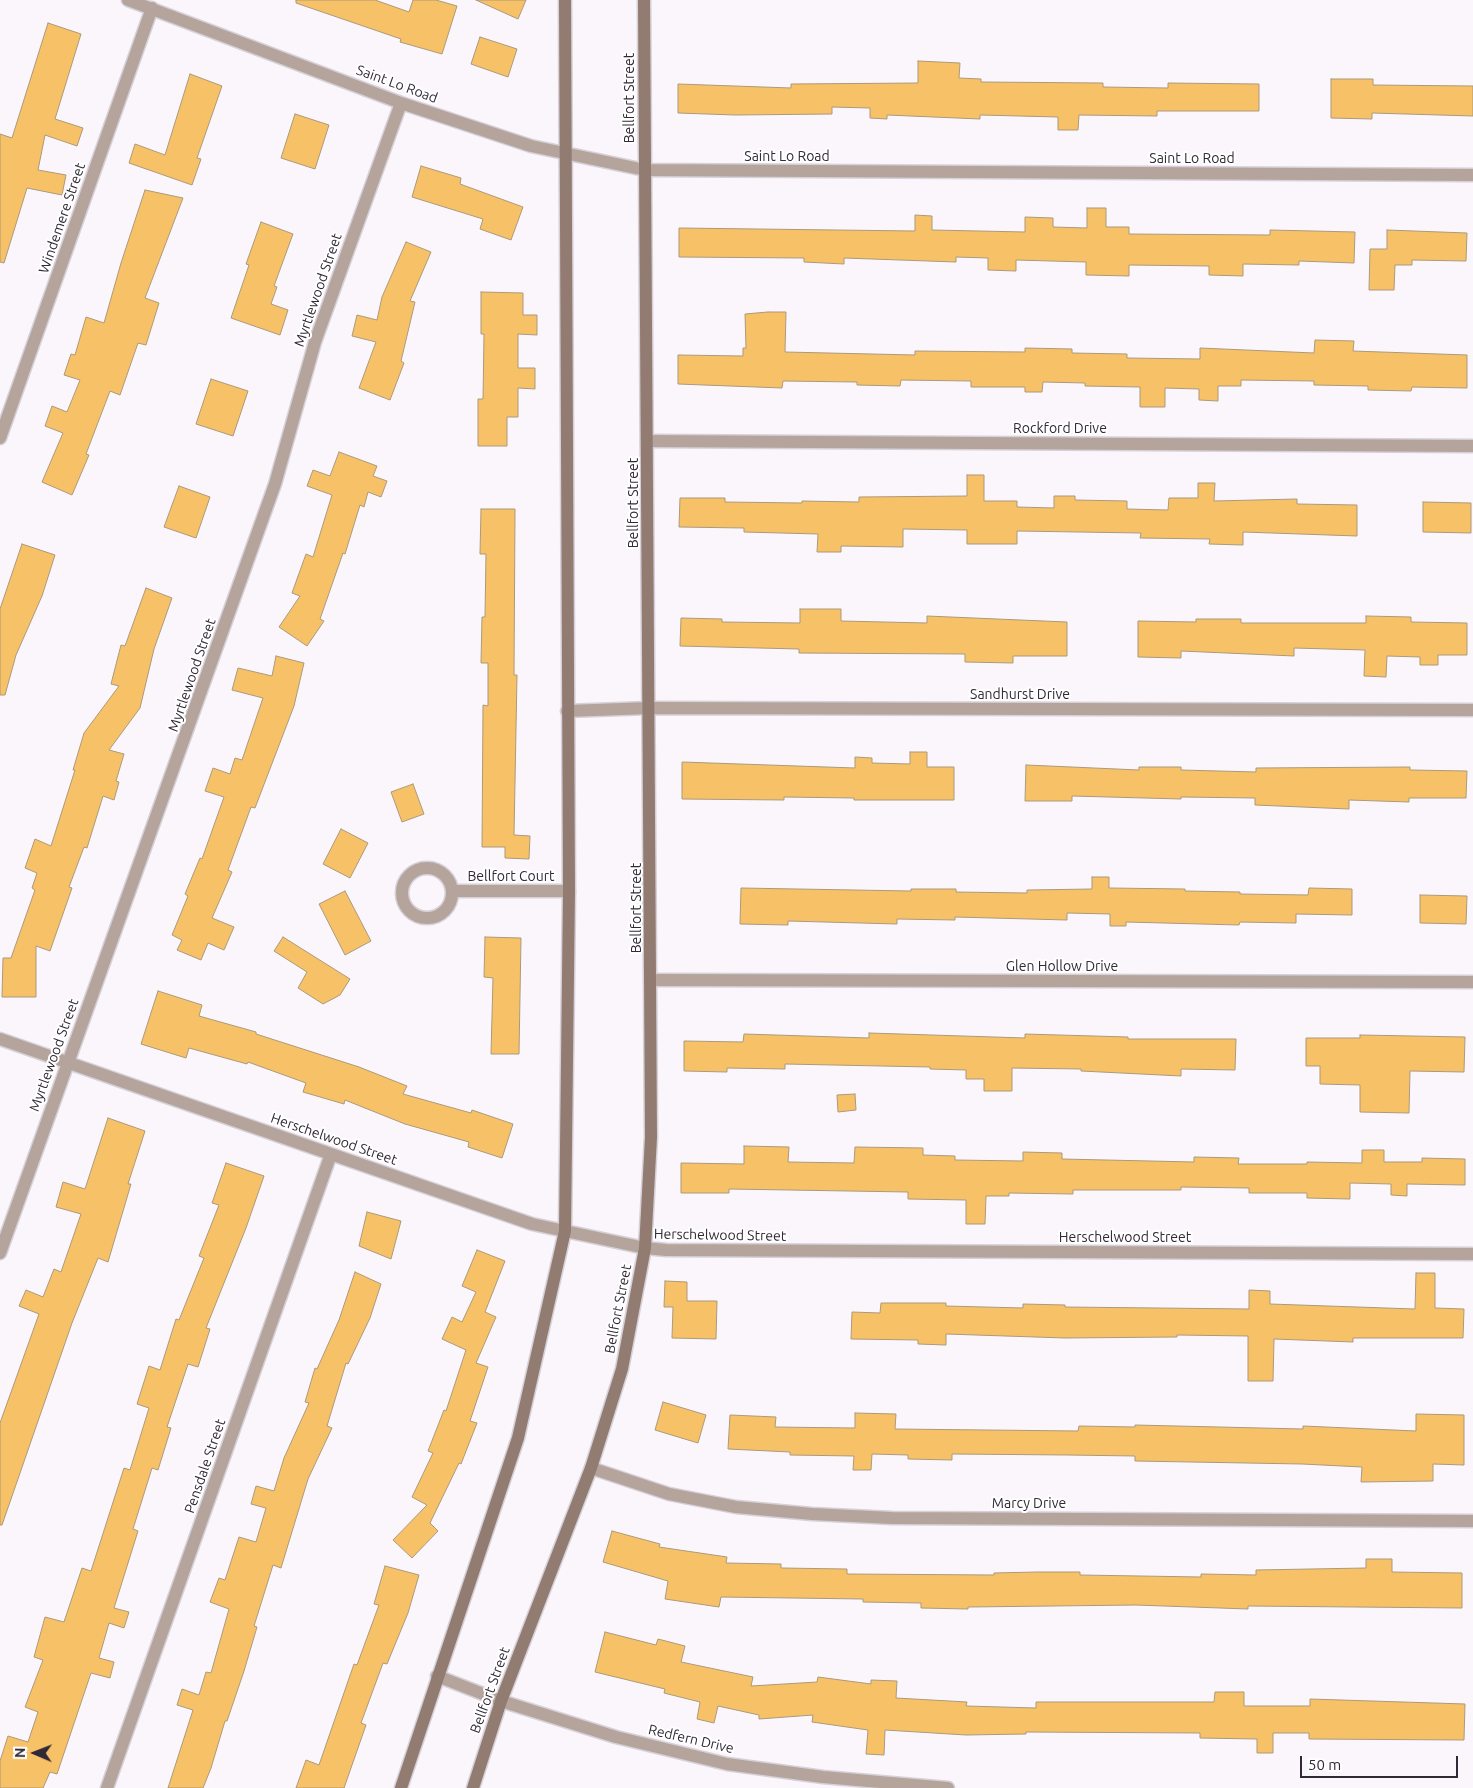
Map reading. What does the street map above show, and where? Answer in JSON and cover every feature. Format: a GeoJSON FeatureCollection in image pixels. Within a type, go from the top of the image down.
{"type":"FeatureCollection","features":[{"type":"Feature","properties":{"kind":"main road"},"geometry":{"type":"LineString","coordinates":[[401,1788],[518,1438],[565,1231],[569,891],[565,0]]}},
{"type":"Feature","properties":{"kind":"main road","name":"Bellfort Street"},"geometry":{"type":"LineString","coordinates":[[473,1788],[500,1701],[591,1468],[622,1369],[645,1248],[651,1137],[651,980],[644,0]]}},
{"type":"Feature","properties":{"kind":"street","name":"Saint Lo Road"},"geometry":{"type":"LineString","coordinates":[[128,0],[401,102],[531,146],[644,170],[1473,175]]}},
{"type":"Feature","properties":{"kind":"street","name":"Windemere Street"},"geometry":{"type":"LineString","coordinates":[[0,438],[152,8]]}},
{"type":"Feature","properties":{"kind":"street","name":"Myrtlewood Street"},"geometry":{"type":"LineString","coordinates":[[0,1253],[275,484],[315,342],[401,102]]}},
{"type":"Feature","properties":{"kind":"street","name":"Rockford Drive"},"geometry":{"type":"LineString","coordinates":[[648,441],[1473,446]]}},
{"type":"Feature","properties":{"kind":"street","name":"Sandhurst Drive"},"geometry":{"type":"LineString","coordinates":[[567,711],[650,708],[1473,710]]}},
{"type":"Feature","properties":{"kind":"street","name":"Bellfort Court"},"geometry":{"type":"LineString","coordinates":[[426,868],[441,872],[447,878],[452,891],[451,902],[447,909],[432,918],[415,916],[408,910],[402,895],[406,879],[411,873],[426,868]]}},
{"type":"Feature","properties":{"kind":"street","name":"Bellfort Court"},"geometry":{"type":"LineString","coordinates":[[452,891],[569,891]]}},
{"type":"Feature","properties":{"kind":"street","name":"Glen Hollow Drive"},"geometry":{"type":"LineString","coordinates":[[651,980],[1473,982]]}},
{"type":"Feature","properties":{"kind":"street","name":"Herschelwood Street"},"geometry":{"type":"LineString","coordinates":[[0,1039],[532,1224],[645,1248],[666,1250],[1473,1254]]}},
{"type":"Feature","properties":{"kind":"street","name":"Pensdale Street"},"geometry":{"type":"LineString","coordinates":[[107,1788],[331,1154]]}},
{"type":"Feature","properties":{"kind":"street","name":"Marcy Drive"},"geometry":{"type":"LineString","coordinates":[[591,1468],[668,1494],[736,1507],[812,1514],[892,1518],[1473,1521]]}},
{"type":"Feature","properties":{"kind":"street","name":"Redfern Drive"},"geometry":{"type":"LineString","coordinates":[[437,1676],[500,1701],[616,1737],[727,1764],[823,1777],[948,1788]]}},
{"type":"Feature","properties":{"kind":"building"},"geometry":{"type":"Polygon","coordinates":[[[296,0],[375,0],[409,12],[413,0],[436,0],[457,6],[442,54],[400,42],[401,39],[296,3],[296,0]]]}},
{"type":"Feature","properties":{"kind":"building"},"geometry":{"type":"Polygon","coordinates":[[[476,0],[526,0],[518,19],[476,0]]]}},
{"type":"Feature","properties":{"kind":"building"},"geometry":{"type":"Polygon","coordinates":[[[48,23],[81,34],[55,119],[83,128],[77,146],[45,135],[38,170],[66,175],[62,195],[27,188],[4,263],[0,262],[0,134],[12,138],[48,23]]]}},
{"type":"Feature","properties":{"kind":"building"},"geometry":{"type":"Polygon","coordinates":[[[480,37],[517,49],[508,77],[471,64],[480,37]]]}},
{"type":"Feature","properties":{"kind":"building"},"geometry":{"type":"Polygon","coordinates":[[[918,61],[960,63],[959,78],[981,79],[981,82],[1103,83],[1103,87],[1168,88],[1168,83],[1259,84],[1259,111],[1157,111],[1157,116],[1079,115],[1078,130],[1058,130],[1058,117],[980,115],[980,119],[887,115],[887,119],[870,118],[870,108],[832,107],[832,114],[735,115],[678,113],[678,84],[791,88],[791,84],[918,83],[918,61]]]}},
{"type":"Feature","properties":{"kind":"building"},"geometry":{"type":"Polygon","coordinates":[[[190,74],[222,86],[197,158],[201,159],[192,185],[129,163],[135,144],[165,155],[190,74]]]}},
{"type":"Feature","properties":{"kind":"building"},"geometry":{"type":"Polygon","coordinates":[[[1331,79],[1373,79],[1373,85],[1473,86],[1473,116],[1372,113],[1372,119],[1331,118],[1331,79]]]}},
{"type":"Feature","properties":{"kind":"building"},"geometry":{"type":"Polygon","coordinates":[[[295,114],[329,125],[315,169],[281,158],[295,114]]]}},
{"type":"Feature","properties":{"kind":"building"},"geometry":{"type":"Polygon","coordinates":[[[421,166],[461,178],[460,184],[523,207],[511,240],[480,229],[483,219],[412,197],[421,166]]]}},
{"type":"Feature","properties":{"kind":"building"},"geometry":{"type":"Polygon","coordinates":[[[145,190],[183,198],[145,298],[159,303],[146,345],[138,343],[120,395],[110,391],[86,454],[89,455],[72,495],[42,482],[63,433],[45,426],[52,406],[67,412],[80,380],[64,375],[71,354],[75,355],[86,317],[104,323],[145,190]]]}},
{"type":"Feature","properties":{"kind":"building"},"geometry":{"type":"Polygon","coordinates":[[[1087,208],[1106,208],[1106,227],[1129,227],[1129,234],[1270,235],[1270,230],[1355,232],[1354,263],[1299,261],[1299,265],[1243,264],[1243,276],[1209,275],[1209,266],[1129,265],[1129,276],[1086,275],[1086,262],[1016,260],[1016,271],[988,270],[988,258],[956,257],[956,262],[844,258],[844,264],[804,262],[804,258],[679,257],[679,228],[915,231],[915,215],[932,216],[932,230],[1025,232],[1025,217],[1053,218],[1053,227],[1087,228],[1087,208]]]}},
{"type":"Feature","properties":{"kind":"building"},"geometry":{"type":"Polygon","coordinates":[[[261,222],[293,234],[274,286],[277,287],[271,304],[288,310],[280,335],[231,318],[249,265],[246,264],[261,222]]]}},
{"type":"Feature","properties":{"kind":"building"},"geometry":{"type":"Polygon","coordinates":[[[1387,230],[1467,233],[1466,261],[1412,260],[1412,265],[1395,265],[1394,290],[1369,290],[1370,249],[1387,249],[1387,230]]]}},
{"type":"Feature","properties":{"kind":"building"},"geometry":{"type":"Polygon","coordinates":[[[406,242],[431,252],[410,301],[415,302],[401,361],[404,363],[390,400],[359,388],[376,342],[352,336],[357,315],[377,320],[382,297],[406,242]]]}},
{"type":"Feature","properties":{"kind":"building"},"geometry":{"type":"Polygon","coordinates":[[[481,292],[523,293],[523,315],[537,315],[537,335],[518,334],[518,368],[535,368],[535,389],[518,388],[518,417],[507,417],[507,446],[478,446],[478,399],[483,399],[484,334],[481,334],[481,292]]]}},
{"type":"Feature","properties":{"kind":"building"},"geometry":{"type":"Polygon","coordinates":[[[786,312],[785,352],[915,355],[915,351],[1025,352],[1025,348],[1072,349],[1072,353],[1127,354],[1127,358],[1200,359],[1200,348],[1314,353],[1315,340],[1354,341],[1353,351],[1467,355],[1467,388],[1412,387],[1411,391],[1368,390],[1368,386],[1314,385],[1314,381],[1241,380],[1241,386],[1218,386],[1218,401],[1199,400],[1199,389],[1165,388],[1165,407],[1140,407],[1140,387],[1085,386],[1085,383],[1043,382],[1042,392],[1025,392],[1025,387],[971,387],[971,381],[901,380],[900,386],[857,385],[857,382],[783,381],[782,388],[678,384],[678,355],[743,356],[743,348],[746,348],[745,314],[786,312]]]}},
{"type":"Feature","properties":{"kind":"building"},"geometry":{"type":"Polygon","coordinates":[[[211,379],[248,391],[233,436],[196,424],[211,379]]]}},
{"type":"Feature","properties":{"kind":"building"},"geometry":{"type":"Polygon","coordinates":[[[339,452],[377,466],[373,476],[387,481],[381,497],[368,492],[364,507],[360,505],[345,554],[343,553],[320,619],[324,621],[307,646],[279,627],[300,596],[292,593],[306,554],[313,557],[332,495],[307,486],[313,470],[330,476],[339,452]]]}},
{"type":"Feature","properties":{"kind":"building"},"geometry":{"type":"Polygon","coordinates":[[[967,475],[984,475],[984,501],[1017,501],[1017,507],[1054,508],[1054,496],[1075,496],[1075,500],[1127,501],[1127,509],[1168,510],[1169,498],[1198,498],[1198,483],[1215,483],[1214,501],[1297,499],[1297,504],[1357,505],[1357,536],[1243,532],[1243,545],[1209,544],[1210,539],[1140,538],[1141,533],[1017,531],[1017,544],[967,544],[967,530],[903,529],[903,547],[841,546],[841,552],[817,552],[818,534],[744,532],[744,528],[679,527],[680,498],[725,498],[725,502],[802,503],[802,501],[859,502],[859,497],[967,496],[967,475]]]}},
{"type":"Feature","properties":{"kind":"building"},"geometry":{"type":"Polygon","coordinates":[[[179,486],[210,497],[196,538],[164,527],[179,486]]]}},
{"type":"Feature","properties":{"kind":"building"},"geometry":{"type":"Polygon","coordinates":[[[1423,502],[1471,503],[1471,533],[1423,532],[1423,502]]]}},
{"type":"Feature","properties":{"kind":"building"},"geometry":{"type":"Polygon","coordinates":[[[481,509],[515,509],[514,675],[517,675],[514,835],[530,836],[529,859],[505,858],[505,847],[482,847],[483,705],[488,706],[488,663],[481,663],[482,617],[485,617],[486,554],[480,554],[481,509]]]}},
{"type":"Feature","properties":{"kind":"building"},"geometry":{"type":"Polygon","coordinates":[[[22,544],[55,555],[42,596],[16,655],[5,695],[0,695],[0,609],[22,544]]]}},
{"type":"Feature","properties":{"kind":"building"},"geometry":{"type":"Polygon","coordinates":[[[146,588],[172,598],[154,649],[140,708],[109,750],[124,754],[116,781],[119,782],[114,800],[103,796],[87,848],[84,847],[69,887],[72,888],[50,951],[36,946],[36,997],[2,997],[3,958],[11,958],[35,890],[32,888],[37,873],[25,868],[35,839],[51,846],[75,770],[73,770],[84,733],[119,686],[111,684],[121,645],[125,646],[146,588]]]}},
{"type":"Feature","properties":{"kind":"building"},"geometry":{"type":"Polygon","coordinates":[[[800,609],[841,609],[841,621],[927,623],[927,616],[1067,622],[1067,656],[1013,656],[1013,663],[965,662],[965,654],[799,653],[799,649],[680,646],[681,618],[722,619],[722,622],[800,623],[800,609]]]}},
{"type":"Feature","properties":{"kind":"building"},"geometry":{"type":"Polygon","coordinates":[[[1366,616],[1411,617],[1411,622],[1467,623],[1467,655],[1438,655],[1438,665],[1420,665],[1420,657],[1387,656],[1386,677],[1364,676],[1365,650],[1294,648],[1294,656],[1181,651],[1181,658],[1138,657],[1138,621],[1196,622],[1196,619],[1241,619],[1241,623],[1366,623],[1366,616]]]}},
{"type":"Feature","properties":{"kind":"building"},"geometry":{"type":"Polygon","coordinates":[[[276,656],[304,663],[294,706],[255,808],[251,807],[228,870],[232,872],[212,918],[234,927],[224,950],[208,943],[201,960],[177,950],[182,940],[172,935],[188,896],[185,894],[200,858],[202,859],[224,797],[205,791],[213,768],[230,774],[235,758],[242,760],[263,698],[232,690],[238,668],[272,676],[276,656]]]}},
{"type":"Feature","properties":{"kind":"building"},"geometry":{"type":"Polygon","coordinates":[[[910,752],[927,752],[927,767],[954,767],[954,800],[854,800],[854,798],[784,797],[784,800],[682,799],[682,762],[855,768],[855,757],[872,758],[872,763],[910,764],[910,752]]]}},
{"type":"Feature","properties":{"kind":"building"},"geometry":{"type":"Polygon","coordinates":[[[1026,765],[1139,770],[1139,767],[1181,767],[1181,770],[1256,772],[1256,768],[1410,767],[1410,770],[1467,771],[1466,798],[1409,798],[1409,802],[1349,800],[1349,809],[1255,805],[1255,798],[1181,797],[1181,799],[1072,796],[1072,801],[1025,801],[1026,765]]]}},
{"type":"Feature","properties":{"kind":"building"},"geometry":{"type":"Polygon","coordinates":[[[413,784],[424,814],[402,822],[391,792],[413,784]]]}},
{"type":"Feature","properties":{"kind":"building"},"geometry":{"type":"Polygon","coordinates":[[[341,829],[368,843],[350,878],[323,864],[341,829]]]}},
{"type":"Feature","properties":{"kind":"building"},"geometry":{"type":"Polygon","coordinates":[[[1092,877],[1109,877],[1109,888],[1185,889],[1185,891],[1240,892],[1240,894],[1308,895],[1309,888],[1352,889],[1352,915],[1296,914],[1296,923],[1240,922],[1239,925],[1126,922],[1126,926],[1110,926],[1110,914],[1067,913],[1067,920],[955,917],[955,920],[897,919],[897,924],[788,921],[788,925],[740,924],[741,888],[911,891],[911,889],[956,889],[956,892],[1027,893],[1027,890],[1092,889],[1092,877]]]}},
{"type":"Feature","properties":{"kind":"building"},"geometry":{"type":"Polygon","coordinates":[[[345,891],[371,941],[345,955],[319,904],[345,891]]]}},
{"type":"Feature","properties":{"kind":"building"},"geometry":{"type":"Polygon","coordinates":[[[1420,895],[1467,896],[1466,924],[1420,923],[1420,895]]]}},
{"type":"Feature","properties":{"kind":"building"},"geometry":{"type":"Polygon","coordinates":[[[283,937],[350,979],[340,995],[323,1004],[298,988],[307,972],[274,951],[283,937]]]}},
{"type":"Feature","properties":{"kind":"building"},"geometry":{"type":"Polygon","coordinates":[[[485,937],[521,938],[519,1054],[491,1054],[493,978],[484,977],[485,937]]]}},
{"type":"Feature","properties":{"kind":"building"},"geometry":{"type":"Polygon","coordinates":[[[158,991],[202,1005],[199,1016],[256,1032],[256,1034],[359,1067],[407,1086],[403,1094],[471,1113],[472,1110],[513,1124],[502,1158],[468,1147],[469,1142],[405,1124],[345,1100],[344,1104],[303,1092],[306,1083],[248,1062],[247,1064],[189,1048],[186,1058],[141,1044],[158,991]]]}},
{"type":"Feature","properties":{"kind":"building"},"geometry":{"type":"Polygon","coordinates":[[[869,1033],[1025,1038],[1025,1034],[1128,1037],[1128,1039],[1236,1039],[1235,1070],[1181,1069],[1181,1076],[1081,1071],[1081,1069],[1012,1068],[1012,1091],[984,1091],[984,1079],[966,1079],[966,1070],[930,1069],[930,1067],[785,1064],[785,1069],[727,1068],[727,1072],[684,1071],[684,1041],[743,1042],[744,1034],[869,1038],[869,1033]]]}},
{"type":"Feature","properties":{"kind":"building"},"geometry":{"type":"Polygon","coordinates":[[[1360,1035],[1465,1037],[1464,1072],[1410,1071],[1409,1113],[1360,1112],[1360,1085],[1320,1084],[1320,1066],[1306,1066],[1306,1038],[1360,1038],[1360,1035]]]}},
{"type":"Feature","properties":{"kind":"building"},"geometry":{"type":"Polygon","coordinates":[[[855,1094],[856,1110],[838,1112],[837,1095],[855,1094]]]}},
{"type":"Feature","properties":{"kind":"building"},"geometry":{"type":"Polygon","coordinates":[[[108,1118],[145,1131],[128,1184],[131,1184],[108,1262],[98,1258],[72,1323],[2,1525],[0,1525],[0,1423],[39,1314],[19,1306],[26,1290],[43,1297],[54,1269],[61,1272],[81,1214],[56,1207],[63,1182],[85,1189],[108,1118]]]}},
{"type":"Feature","properties":{"kind":"building"},"geometry":{"type":"Polygon","coordinates":[[[744,1146],[789,1147],[788,1162],[854,1163],[855,1147],[923,1148],[923,1155],[955,1156],[955,1160],[1023,1161],[1023,1152],[1062,1153],[1062,1159],[1194,1162],[1194,1157],[1239,1158],[1238,1164],[1362,1163],[1362,1150],[1384,1150],[1384,1162],[1422,1162],[1422,1158],[1465,1159],[1465,1185],[1407,1184],[1407,1196],[1391,1195],[1391,1184],[1350,1183],[1350,1199],[1307,1198],[1307,1193],[1249,1193],[1249,1188],[1181,1187],[1181,1190],[1073,1190],[1073,1194],[1009,1193],[1009,1196],[986,1196],[985,1224],[966,1224],[966,1200],[908,1199],[908,1192],[729,1189],[729,1193],[681,1193],[681,1163],[744,1164],[744,1146]]]}},
{"type":"Feature","properties":{"kind":"building"},"geometry":{"type":"Polygon","coordinates":[[[226,1163],[264,1176],[246,1228],[206,1328],[210,1329],[198,1367],[188,1364],[167,1427],[171,1428],[158,1470],[152,1468],[133,1529],[138,1531],[114,1608],[129,1612],[124,1628],[109,1623],[99,1658],[114,1662],[110,1678],[91,1673],[57,1774],[50,1772],[43,1788],[0,1788],[0,1761],[8,1736],[28,1742],[38,1712],[25,1707],[43,1660],[34,1657],[45,1617],[64,1622],[82,1568],[91,1571],[124,1468],[130,1470],[149,1408],[137,1404],[149,1366],[160,1370],[176,1319],[179,1320],[204,1258],[199,1256],[219,1205],[212,1203],[226,1163]]]}},
{"type":"Feature","properties":{"kind":"building"},"geometry":{"type":"Polygon","coordinates":[[[367,1212],[401,1221],[391,1259],[359,1246],[367,1212]]]}},
{"type":"Feature","properties":{"kind":"building"},"geometry":{"type":"Polygon","coordinates":[[[477,1250],[505,1261],[485,1312],[496,1317],[476,1363],[488,1367],[470,1421],[477,1423],[461,1464],[459,1463],[430,1523],[438,1531],[412,1558],[393,1540],[427,1505],[412,1497],[433,1453],[428,1451],[444,1410],[446,1411],[466,1350],[442,1339],[452,1317],[462,1322],[476,1292],[462,1286],[477,1250]]]}},
{"type":"Feature","properties":{"kind":"building"},"geometry":{"type":"Polygon","coordinates":[[[355,1272],[381,1284],[370,1318],[348,1364],[346,1363],[327,1426],[332,1428],[308,1479],[281,1568],[273,1565],[254,1626],[257,1627],[244,1671],[227,1721],[225,1721],[211,1768],[203,1788],[168,1788],[193,1710],[177,1705],[182,1689],[199,1695],[206,1672],[211,1673],[229,1609],[210,1602],[219,1578],[225,1580],[239,1537],[256,1542],[266,1508],[251,1504],[256,1486],[274,1491],[284,1458],[309,1403],[305,1402],[315,1368],[317,1369],[339,1320],[355,1272]]]}},
{"type":"Feature","properties":{"kind":"building"},"geometry":{"type":"Polygon","coordinates":[[[1416,1273],[1435,1273],[1435,1308],[1464,1309],[1463,1338],[1353,1338],[1353,1342],[1274,1339],[1273,1381],[1248,1381],[1248,1336],[1177,1335],[1177,1337],[1065,1338],[946,1334],[946,1345],[918,1344],[918,1340],[851,1339],[852,1312],[880,1313],[881,1303],[946,1303],[946,1306],[1023,1308],[1023,1304],[1065,1305],[1065,1307],[1249,1309],[1249,1290],[1270,1291],[1270,1304],[1415,1309],[1416,1273]]]}},
{"type":"Feature","properties":{"kind":"building"},"geometry":{"type":"Polygon","coordinates":[[[665,1281],[687,1282],[687,1301],[717,1301],[716,1339],[672,1338],[673,1307],[664,1307],[665,1281]]]}},
{"type":"Feature","properties":{"kind":"building"},"geometry":{"type":"Polygon","coordinates":[[[663,1402],[706,1415],[698,1443],[655,1430],[663,1402]]]}},
{"type":"Feature","properties":{"kind":"building"},"geometry":{"type":"Polygon","coordinates":[[[855,1413],[896,1414],[895,1429],[1078,1431],[1079,1426],[1135,1427],[1135,1425],[1303,1429],[1303,1426],[1416,1431],[1416,1414],[1464,1415],[1464,1465],[1433,1464],[1433,1481],[1361,1482],[1362,1467],[1135,1461],[1135,1456],[952,1454],[952,1460],[908,1459],[908,1455],[872,1454],[871,1470],[853,1470],[854,1456],[790,1455],[790,1452],[728,1449],[730,1415],[776,1417],[775,1427],[855,1428],[855,1413]]]}},
{"type":"Feature","properties":{"kind":"building"},"geometry":{"type":"Polygon","coordinates":[[[612,1531],[660,1544],[659,1547],[727,1557],[726,1563],[781,1564],[781,1568],[847,1569],[847,1574],[994,1575],[994,1573],[1080,1572],[1080,1575],[1201,1577],[1201,1574],[1256,1575],[1256,1570],[1366,1568],[1366,1559],[1392,1559],[1392,1572],[1462,1573],[1462,1608],[1248,1606],[1248,1609],[1136,1605],[968,1607],[968,1609],[921,1608],[921,1603],[863,1602],[863,1599],[721,1597],[719,1607],[665,1599],[668,1581],[603,1562],[612,1531]]]}},
{"type":"Feature","properties":{"kind":"building"},"geometry":{"type":"Polygon","coordinates":[[[385,1566],[419,1575],[408,1613],[387,1664],[383,1663],[361,1723],[366,1725],[344,1788],[296,1788],[306,1760],[319,1765],[354,1664],[357,1665],[379,1605],[374,1604],[385,1566]]]}},
{"type":"Feature","properties":{"kind":"building"},"geometry":{"type":"Polygon","coordinates":[[[605,1632],[656,1645],[658,1639],[685,1646],[681,1662],[753,1677],[751,1686],[817,1682],[818,1677],[871,1684],[871,1680],[897,1681],[896,1698],[967,1702],[966,1706],[1036,1708],[1036,1702],[1214,1702],[1215,1692],[1244,1692],[1244,1706],[1310,1706],[1310,1699],[1465,1704],[1464,1740],[1309,1739],[1309,1733],[1273,1733],[1273,1753],[1257,1753],[1257,1739],[1200,1738],[1200,1733],[1026,1732],[1026,1734],[966,1735],[885,1730],[884,1755],[866,1754],[868,1730],[812,1722],[813,1715],[759,1719],[759,1715],[718,1706],[714,1723],[697,1719],[700,1702],[664,1693],[665,1689],[595,1672],[605,1632]]]}}]}
